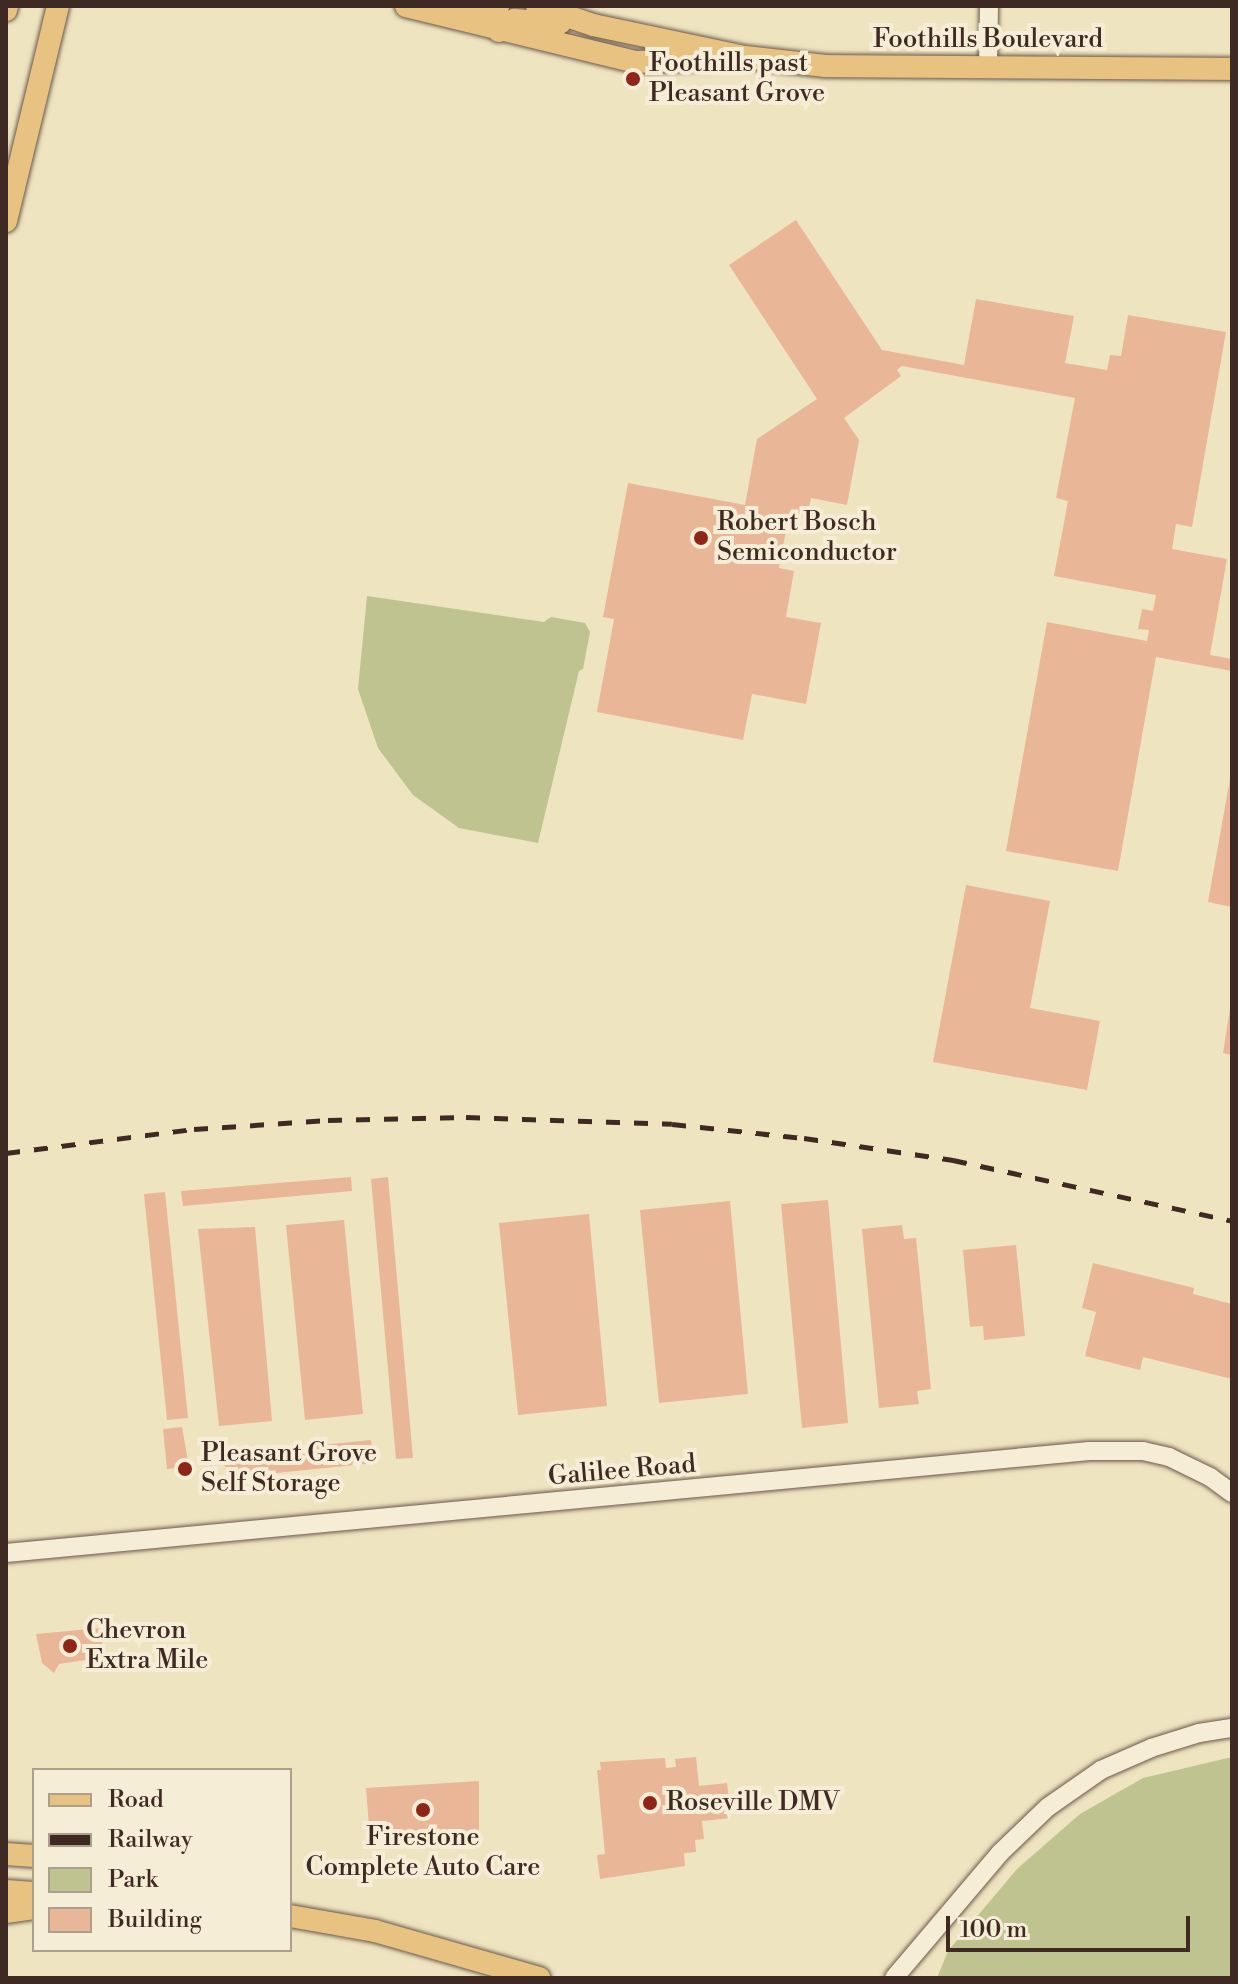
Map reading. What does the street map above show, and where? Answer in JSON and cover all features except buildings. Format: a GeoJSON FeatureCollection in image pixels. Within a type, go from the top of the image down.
{"type":"FeatureCollection","features":[{"type":"Feature","properties":{"kind":"main road","name":"Foothills Boulevard"},"geometry":{"type":"LineString","coordinates":[[406,6],[636,62],[745,57]]}},
{"type":"Feature","properties":{"kind":"main road"},"geometry":{"type":"LineString","coordinates":[[441,14],[490,13],[498,6]]}},
{"type":"Feature","properties":{"kind":"main road","name":"Foothills Boulevard"},"geometry":{"type":"LineString","coordinates":[[537,6],[593,25],[745,57],[825,66],[1232,69]]}},
{"type":"Feature","properties":{"kind":"main road"},"geometry":{"type":"LineString","coordinates":[[6,221],[58,10]]}},
{"type":"Feature","properties":{"kind":"main road"},"geometry":{"type":"LineString","coordinates":[[499,31],[514,20],[593,25]]}},
{"type":"Feature","properties":{"kind":"main road"},"geometry":{"type":"LineString","coordinates":[[6,1854],[32,1856]]}},
{"type":"Feature","properties":{"kind":"main road"},"geometry":{"type":"LineString","coordinates":[[6,1891],[32,1893]]}},
{"type":"Feature","properties":{"kind":"main road"},"geometry":{"type":"LineString","coordinates":[[6,1912],[32,1908]]}},
{"type":"Feature","properties":{"kind":"main road"},"geometry":{"type":"LineString","coordinates":[[292,1916],[375,1931],[539,1978]]}},
{"type":"Feature","properties":{"kind":"street"},"geometry":{"type":"LineString","coordinates":[[988,68],[989,6]]}},
{"type":"Feature","properties":{"kind":"street","name":"Galilee Road"},"geometry":{"type":"LineString","coordinates":[[6,1553],[1089,1451],[1143,1451],[1169,1457],[1210,1477],[1232,1493]]}},
{"type":"Feature","properties":{"kind":"street"},"geometry":{"type":"LineString","coordinates":[[894,1978],[1000,1853],[1048,1807],[1101,1770],[1151,1748],[1199,1733],[1232,1728]]}},
{"type":"Feature","properties":{"kind":"green space"},"geometry":{"type":"Polygon","coordinates":[[[367,596],[544,622],[551,617],[585,623],[590,632],[583,669],[579,671],[538,843],[459,828],[413,795],[378,748],[358,689],[367,596]]]}},
{"type":"Feature","properties":{"kind":"green space"},"geometry":{"type":"Polygon","coordinates":[[[1232,1757],[1232,1978],[937,1978],[948,1951],[1017,1869],[1080,1814],[1143,1778],[1232,1757]]]}},
{"type":"Feature","properties":{"kind":"railway"},"geometry":{"type":"LineString","coordinates":[[6,1153],[194,1129],[328,1120],[466,1117],[672,1124],[804,1138],[953,1160],[1232,1221]]}},
{"type":"Feature","properties":{"kind":"place","name":"Foothills past Pleasant Grove"},"geometry":{"type":"Point","coordinates":[633,79]}},
{"type":"Feature","properties":{"kind":"place","name":"Robert Bosch Semiconductor"},"geometry":{"type":"Point","coordinates":[701,538]}},
{"type":"Feature","properties":{"kind":"place","name":"Pleasant Grove Self Storage"},"geometry":{"type":"Point","coordinates":[185,1469]}},
{"type":"Feature","properties":{"kind":"place","name":"Chevron Extra Mile"},"geometry":{"type":"Point","coordinates":[70,1646]}},
{"type":"Feature","properties":{"kind":"place","name":"Roseville DMV"},"geometry":{"type":"Point","coordinates":[650,1803]}},
{"type":"Feature","properties":{"kind":"place","name":"Firestone Complete Auto Care"},"geometry":{"type":"Point","coordinates":[423,1810]}}]}
